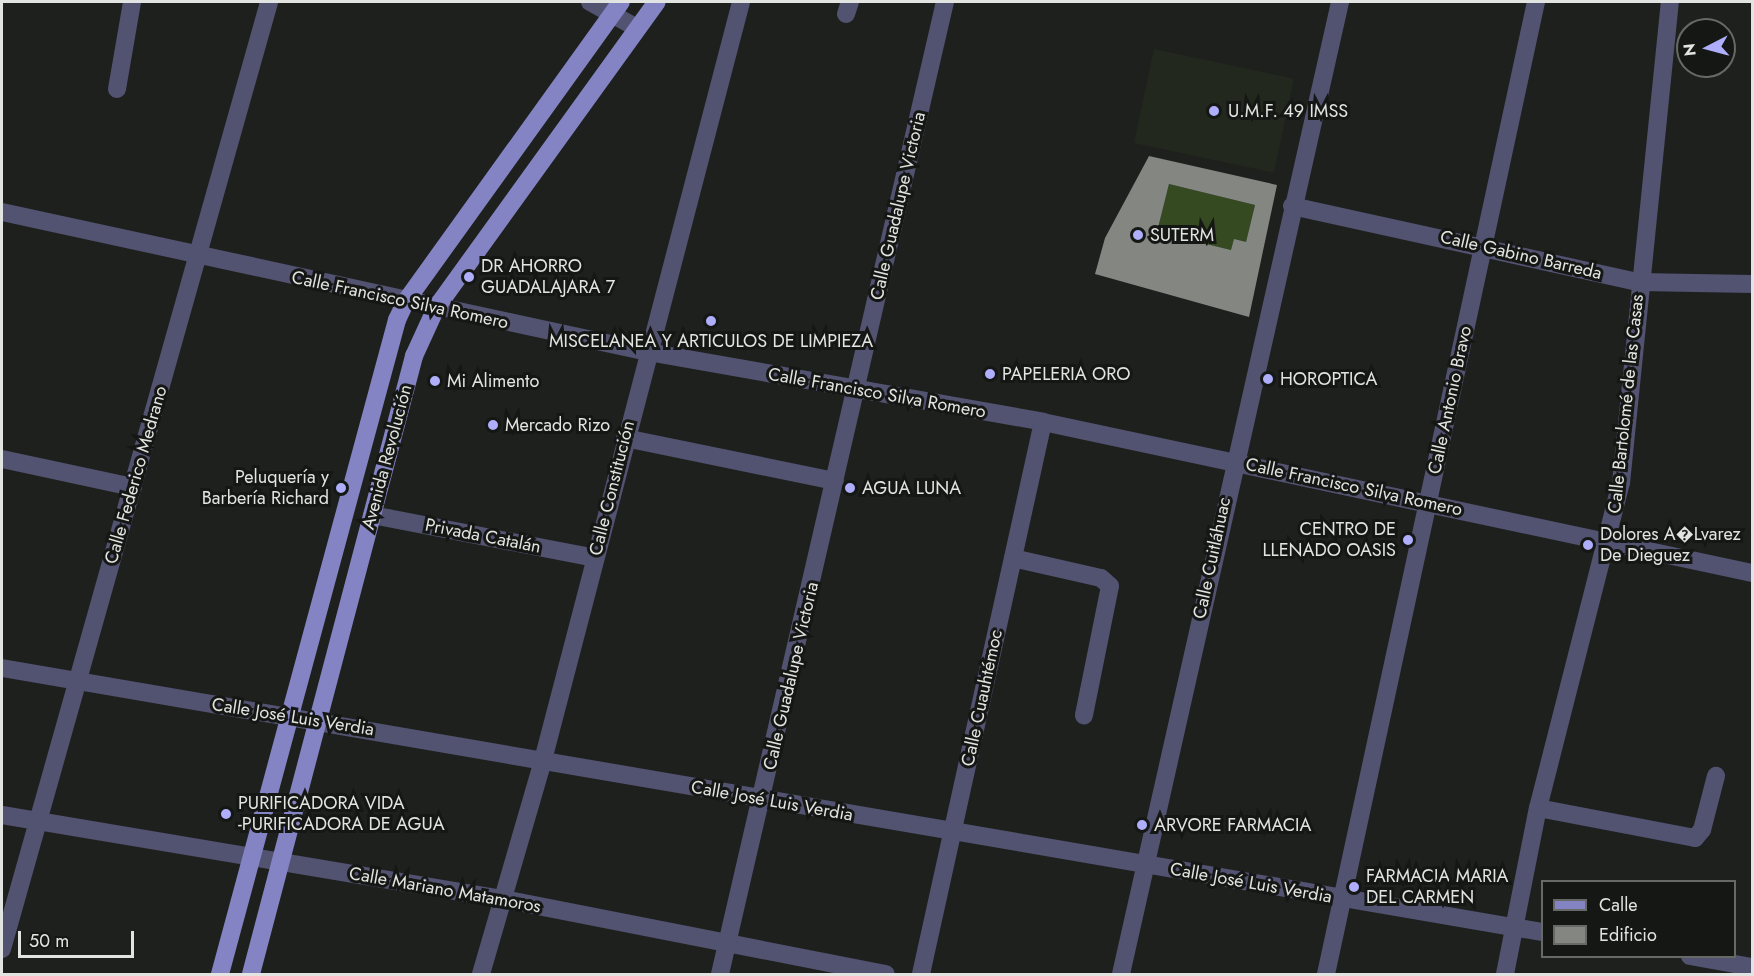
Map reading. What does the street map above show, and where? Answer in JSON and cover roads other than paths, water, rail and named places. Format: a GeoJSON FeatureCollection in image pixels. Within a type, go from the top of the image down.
{"type":"FeatureCollection","features":[{"type":"Feature","properties":{"kind":"main road","name":"Avenida Revolución"},"geometry":{"type":"LineString","coordinates":[[251,975],[414,356],[436,308],[657,2]]}},
{"type":"Feature","properties":{"kind":"main road","name":"Avenida Revolución"},"geometry":{"type":"LineString","coordinates":[[220,975],[384,356],[406,301],[616,8]]}},
{"type":"Feature","properties":{"kind":"street"},"geometry":{"type":"LineString","coordinates":[[117,89],[132,2]]}},
{"type":"Feature","properties":{"kind":"street","name":"Calle Federico Medrano"},"geometry":{"type":"LineString","coordinates":[[2,949],[197,258],[264,2]]}},
{"type":"Feature","properties":{"kind":"street"},"geometry":{"type":"LineString","coordinates":[[590,2],[616,8],[637,28]]}},
{"type":"Feature","properties":{"kind":"street","name":"Calle Constitución"},"geometry":{"type":"LineString","coordinates":[[481,975],[543,760],[625,438],[741,2]]}},
{"type":"Feature","properties":{"kind":"street","name":"Calle Guadalupe Victoria"},"geometry":{"type":"LineString","coordinates":[[720,975],[763,801],[945,2]]}},
{"type":"Feature","properties":{"kind":"street","name":"Calle Cuitláhuac"},"geometry":{"type":"LineString","coordinates":[[1120,975],[1233,462],[1340,2]]}},
{"type":"Feature","properties":{"kind":"street","name":"Calle Bartolomé de las Casas"},"geometry":{"type":"LineString","coordinates":[[1505,975],[1538,808],[1609,541],[1621,483],[1639,282],[1670,2]]}},
{"type":"Feature","properties":{"kind":"street","name":"Calle Antonio Bravo"},"geometry":{"type":"LineString","coordinates":[[1326,975],[1483,245],[1532,3]]}},
{"type":"Feature","properties":{"kind":"street","name":"Calle Gabino Barreda"},"geometry":{"type":"LineString","coordinates":[[1292,206],[1483,245],[1639,282],[1752,284]]}},
{"type":"Feature","properties":{"kind":"street","name":"Calle Francisco Silva Romero"},"geometry":{"type":"LineString","coordinates":[[2,212],[197,258],[648,352],[1043,422],[1752,573]]}},
{"type":"Feature","properties":{"kind":"street","name":"Calle Cuauhtémoc"},"geometry":{"type":"LineString","coordinates":[[921,975],[1043,422]]}},
{"type":"Feature","properties":{"kind":"street"},"geometry":{"type":"LineString","coordinates":[[625,438],[835,481]]}},
{"type":"Feature","properties":{"kind":"street"},"geometry":{"type":"LineString","coordinates":[[2,459],[133,487]]}},
{"type":"Feature","properties":{"kind":"street","name":"Privada Catalán"},"geometry":{"type":"LineString","coordinates":[[372,515],[595,558]]}},
{"type":"Feature","properties":{"kind":"street"},"geometry":{"type":"LineString","coordinates":[[1013,558],[1101,578],[1110,586],[1084,716]]}},
{"type":"Feature","properties":{"kind":"street","name":"Calle José Luis Verdia"},"geometry":{"type":"LineString","coordinates":[[2,668],[543,760],[763,801],[953,831],[1541,932]]}},
{"type":"Feature","properties":{"kind":"street"},"geometry":{"type":"LineString","coordinates":[[1538,808],[1695,838],[1702,830],[1716,776]]}},
{"type":"Feature","properties":{"kind":"street","name":"Calle Mariano Matamoros"},"geometry":{"type":"LineString","coordinates":[[2,815],[503,899],[886,975]]}},
{"type":"Feature","properties":{"kind":"street"},"geometry":{"type":"LineString","coordinates":[[1696,958],[1752,968]]}},
{"type":"Feature","properties":{"kind":"place","name":"U.M.F. 49 IMSS"},"geometry":{"type":"Point","coordinates":[1214,111]}},
{"type":"Feature","properties":{"kind":"place","name":"SUTERM"},"geometry":{"type":"Point","coordinates":[1138,235]}},
{"type":"Feature","properties":{"kind":"place","name":"DR AHORRO GUADALAJARA 7"},"geometry":{"type":"Point","coordinates":[469,277]}},
{"type":"Feature","properties":{"kind":"place","name":"MISCELANEA Y ARTICULOS DE LIMPIEZA"},"geometry":{"type":"Point","coordinates":[711,321]}},
{"type":"Feature","properties":{"kind":"place","name":"PAPELERIA ORO"},"geometry":{"type":"Point","coordinates":[990,374]}},
{"type":"Feature","properties":{"kind":"place","name":"HOROPTICA"},"geometry":{"type":"Point","coordinates":[1268,379]}},
{"type":"Feature","properties":{"kind":"place","name":"Mi Alimento"},"geometry":{"type":"Point","coordinates":[435,381]}},
{"type":"Feature","properties":{"kind":"place","name":"Mercado Rizo"},"geometry":{"type":"Point","coordinates":[493,425]}},
{"type":"Feature","properties":{"kind":"place","name":"Peluquería y Barbería Richard"},"geometry":{"type":"Point","coordinates":[341,488]}},
{"type":"Feature","properties":{"kind":"place","name":"AGUA LUNA"},"geometry":{"type":"Point","coordinates":[850,488]}},
{"type":"Feature","properties":{"kind":"place","name":"CENTRO DE LLENADO OASIS"},"geometry":{"type":"Point","coordinates":[1408,540]}},
{"type":"Feature","properties":{"kind":"place","name":"Dolores A�Lvarez De Dieguez"},"geometry":{"type":"Point","coordinates":[1588,545]}},
{"type":"Feature","properties":{"kind":"place","name":"PURIFICADORA VIDA -PURIFICADORA DE AGUA"},"geometry":{"type":"Point","coordinates":[226,814]}},
{"type":"Feature","properties":{"kind":"place","name":"ARVORE FARMACIA"},"geometry":{"type":"Point","coordinates":[1142,825]}},
{"type":"Feature","properties":{"kind":"place","name":"FARMACIA MARIA DEL CARMEN"},"geometry":{"type":"Point","coordinates":[1354,887]}}]}
